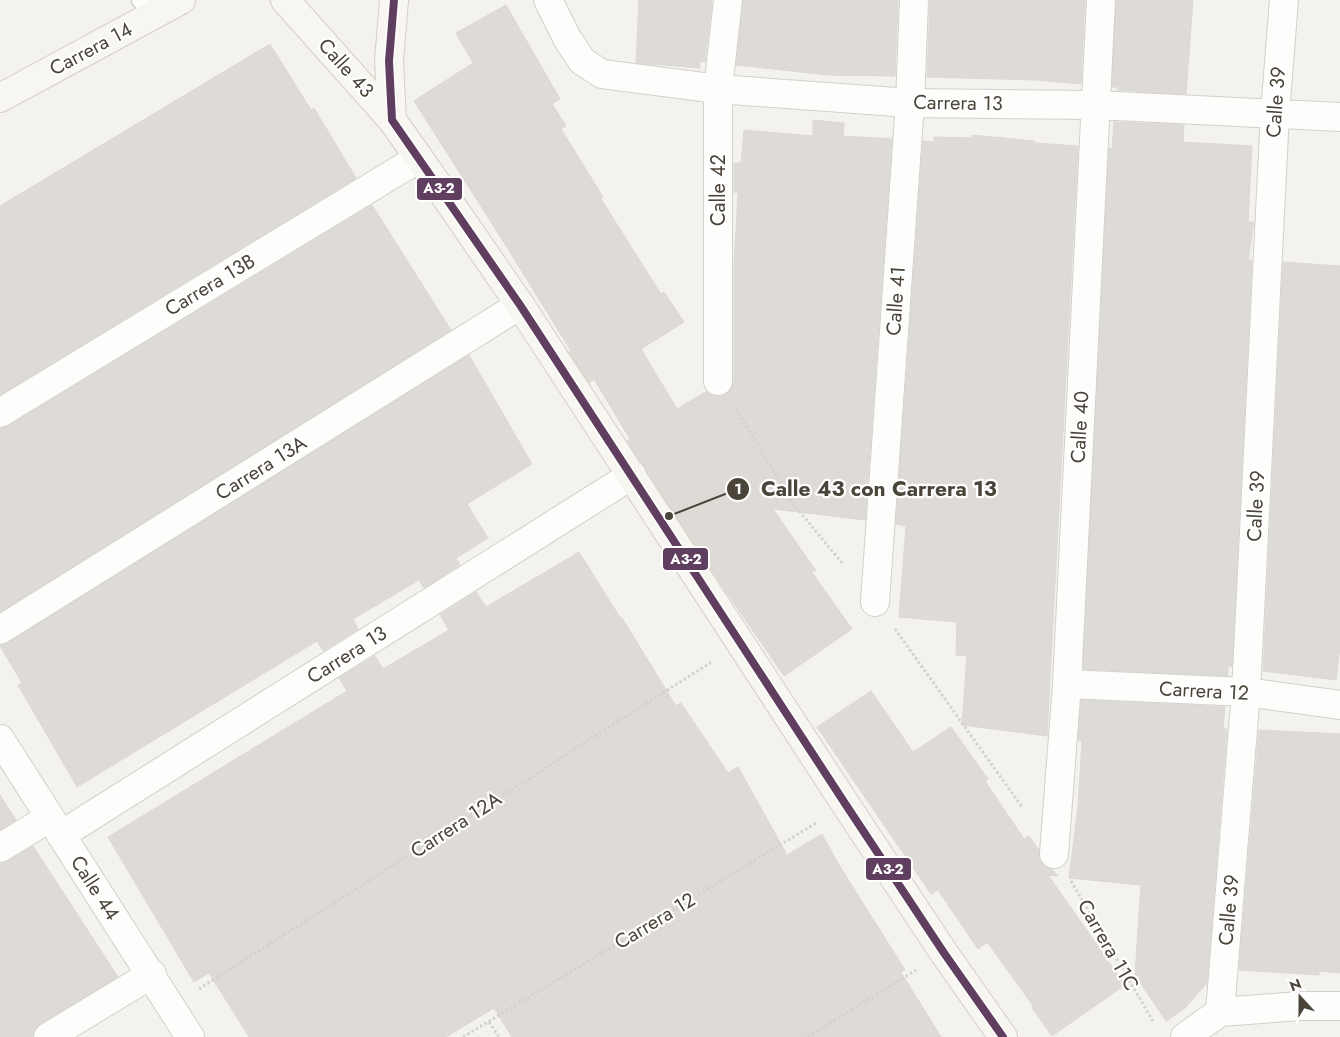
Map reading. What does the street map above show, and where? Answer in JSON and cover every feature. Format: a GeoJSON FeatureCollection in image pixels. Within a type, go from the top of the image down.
{"type":"FeatureCollection","features":[{"type":"Feature","properties":{"kind":"main road","name":"Carrera 14"},"geometry":{"type":"LineString","coordinates":[[0,98],[148,8],[181,0]]}},
{"type":"Feature","properties":{"kind":"main road","name":"Calle 43"},"geometry":{"type":"LineString","coordinates":[[285,0],[392,120],[419,158],[520,305],[846,805],[944,953],[1003,1037]]}},
{"type":"Feature","properties":{"kind":"main road"},"geometry":{"type":"LineString","coordinates":[[392,120],[389,61],[394,0]]}},
{"type":"Feature","properties":{"kind":"street","name":"Carrera 13"},"geometry":{"type":"LineString","coordinates":[[548,0],[567,38],[582,61],[602,74],[718,89],[910,103],[1096,105],[1340,117]]}},
{"type":"Feature","properties":{"kind":"street","name":"Calle 42"},"geometry":{"type":"LineString","coordinates":[[718,381],[718,89],[728,0]]}},
{"type":"Feature","properties":{"kind":"street","name":"Calle 41"},"geometry":{"type":"LineString","coordinates":[[874,602],[910,103],[914,0]]}},
{"type":"Feature","properties":{"kind":"street","name":"Calle 40"},"geometry":{"type":"LineString","coordinates":[[1054,854],[1067,684],[1101,0]]}},
{"type":"Feature","properties":{"kind":"street","name":"Calle 39"},"geometry":{"type":"LineString","coordinates":[[1220,1012],[1246,692],[1275,113],[1284,0]]}},
{"type":"Feature","properties":{"kind":"street","name":"Carrera 13B"},"geometry":{"type":"LineString","coordinates":[[0,413],[419,158]]}},
{"type":"Feature","properties":{"kind":"street","name":"Carrera 13A"},"geometry":{"type":"LineString","coordinates":[[0,630],[520,305]]}},
{"type":"Feature","properties":{"kind":"street","name":"Carrera 13"},"geometry":{"type":"LineString","coordinates":[[0,848],[55,826],[632,475]]}},
{"type":"Feature","properties":{"kind":"street","name":"Carrera 12"},"geometry":{"type":"LineString","coordinates":[[1067,684],[1246,692],[1340,705]]}},
{"type":"Feature","properties":{"kind":"street","name":"Calle 44"},"geometry":{"type":"LineString","coordinates":[[0,739],[152,974],[190,1037]]}},
{"type":"Feature","properties":{"kind":"street"},"geometry":{"type":"LineString","coordinates":[[48,1037],[152,974]]}},
{"type":"Feature","properties":{"kind":"street"},"geometry":{"type":"LineString","coordinates":[[1184,1037],[1220,1012],[1300,1006],[1340,1006]]}},
{"type":"Feature","properties":{"kind":"path"},"geometry":{"type":"LineString","coordinates":[[718,381],[795,506],[874,602],[940,690],[1054,854]]}},
{"type":"Feature","properties":{"kind":"path","name":"Carrera 12A"},"geometry":{"type":"LineString","coordinates":[[172,1006],[740,644]]}},
{"type":"Feature","properties":{"kind":"path","name":"Carrera 12"},"geometry":{"type":"LineString","coordinates":[[463,1037],[846,805]]}},
{"type":"Feature","properties":{"kind":"path","name":"Carrera 11C"},"geometry":{"type":"LineString","coordinates":[[1054,854],[1157,1029]]}},
{"type":"Feature","properties":{"kind":"path"},"geometry":{"type":"LineString","coordinates":[[808,1037],[944,953]]}},
{"type":"Feature","properties":{"kind":"path"},"geometry":{"type":"LineString","coordinates":[[489,1022],[499,1037]]}},
{"type":"Feature","properties":{"kind":"building"},"geometry":{"type":"Polygon","coordinates":[[[639,0],[712,0],[705,62],[700,61],[700,68],[636,63],[639,0]]]}},
{"type":"Feature","properties":{"kind":"building"},"geometry":{"type":"Polygon","coordinates":[[[743,0],[898,0],[895,76],[828,75],[736,65],[743,0]]]}},
{"type":"Feature","properties":{"kind":"building"},"geometry":{"type":"Polygon","coordinates":[[[930,0],[1085,0],[1081,84],[1036,80],[927,77],[930,0]]]}},
{"type":"Feature","properties":{"kind":"building"},"geometry":{"type":"Polygon","coordinates":[[[1116,0],[1193,0],[1186,94],[1117,90],[1117,87],[1112,87],[1116,0]]]}},
{"type":"Feature","properties":{"kind":"building"},"geometry":{"type":"Polygon","coordinates":[[[506,5],[560,99],[552,104],[566,126],[561,129],[603,197],[601,199],[661,294],[664,292],[684,322],[641,349],[677,409],[707,391],[718,397],[725,395],[731,389],[734,381],[734,265],[738,193],[734,192],[734,163],[741,163],[744,130],[813,136],[813,120],[844,123],[843,136],[892,139],[865,520],[773,509],[816,571],[811,571],[852,629],[784,676],[722,586],[627,441],[630,439],[594,379],[589,383],[569,352],[571,351],[414,101],[473,63],[456,33],[506,5]]]}},
{"type":"Feature","properties":{"kind":"building"},"geometry":{"type":"Polygon","coordinates":[[[270,44],[311,110],[314,108],[356,178],[0,395],[0,206],[270,44]]]}},
{"type":"Feature","properties":{"kind":"building"},"geometry":{"type":"Polygon","coordinates":[[[1114,122],[1184,125],[1183,142],[1252,146],[1248,222],[1254,222],[1248,260],[1252,260],[1232,667],[1228,666],[1228,676],[1083,669],[1109,148],[1112,149],[1114,122]]]}},
{"type":"Feature","properties":{"kind":"building"},"geometry":{"type":"Polygon","coordinates":[[[972,135],[1035,141],[1034,143],[1078,146],[1047,736],[962,725],[967,656],[956,655],[957,622],[899,617],[906,526],[896,524],[923,141],[934,142],[934,137],[972,138],[972,135]]]}},
{"type":"Feature","properties":{"kind":"building"},"geometry":{"type":"Polygon","coordinates":[[[372,205],[451,330],[0,612],[0,429],[8,426],[372,205]]]}},
{"type":"Feature","properties":{"kind":"building"},"geometry":{"type":"Polygon","coordinates":[[[1283,262],[1340,266],[1340,646],[1336,680],[1263,671],[1283,262]]]}},
{"type":"Feature","properties":{"kind":"building"},"geometry":{"type":"Polygon","coordinates":[[[469,355],[532,464],[467,504],[488,538],[456,558],[460,565],[424,588],[419,580],[353,619],[358,629],[323,651],[317,641],[77,787],[18,685],[22,683],[0,646],[8,643],[469,355]]]}},
{"type":"Feature","properties":{"kind":"building"},"geometry":{"type":"Polygon","coordinates":[[[579,552],[676,706],[681,703],[728,773],[738,767],[787,855],[822,834],[839,865],[905,970],[901,972],[941,1037],[512,1037],[494,1008],[446,1037],[249,1037],[209,973],[194,982],[108,837],[347,691],[339,678],[375,656],[383,669],[449,630],[440,615],[476,592],[486,607],[579,552]]]}},
{"type":"Feature","properties":{"kind":"building"},"geometry":{"type":"Polygon","coordinates":[[[871,691],[913,752],[951,727],[988,779],[985,781],[1024,839],[1029,836],[1039,850],[1040,861],[1058,876],[1048,875],[1125,985],[1052,1036],[1032,1008],[1034,1007],[987,942],[978,949],[938,890],[931,894],[817,727],[871,691]]]}},
{"type":"Feature","properties":{"kind":"building"},"geometry":{"type":"Polygon","coordinates":[[[1081,700],[1225,707],[1223,729],[1227,729],[1207,983],[1185,1008],[1166,1021],[1135,975],[1141,885],[1069,878],[1078,806],[1082,741],[1078,740],[1081,700]]]}},
{"type":"Feature","properties":{"kind":"building"},"geometry":{"type":"Polygon","coordinates":[[[1259,730],[1340,734],[1340,973],[1319,971],[1319,975],[1239,970],[1259,730]]]}},
{"type":"Feature","properties":{"kind":"building"},"geometry":{"type":"Polygon","coordinates":[[[0,795],[16,820],[0,830],[0,795]]]}},
{"type":"Feature","properties":{"kind":"building"},"geometry":{"type":"Polygon","coordinates":[[[33,846],[118,977],[40,1024],[35,1029],[32,1037],[0,1037],[0,864],[33,846]]]}},
{"type":"Feature","properties":{"kind":"transit line","name":"A3-2"},"geometry":{"type":"LineString","coordinates":[[394,0],[389,61],[392,120],[520,305],[846,805],[944,953],[1003,1037]]}},
{"type":"Feature","properties":{"kind":"place","name":"Calle 43 con Carrera 13"},"geometry":{"type":"Point","coordinates":[669,516]}}]}
